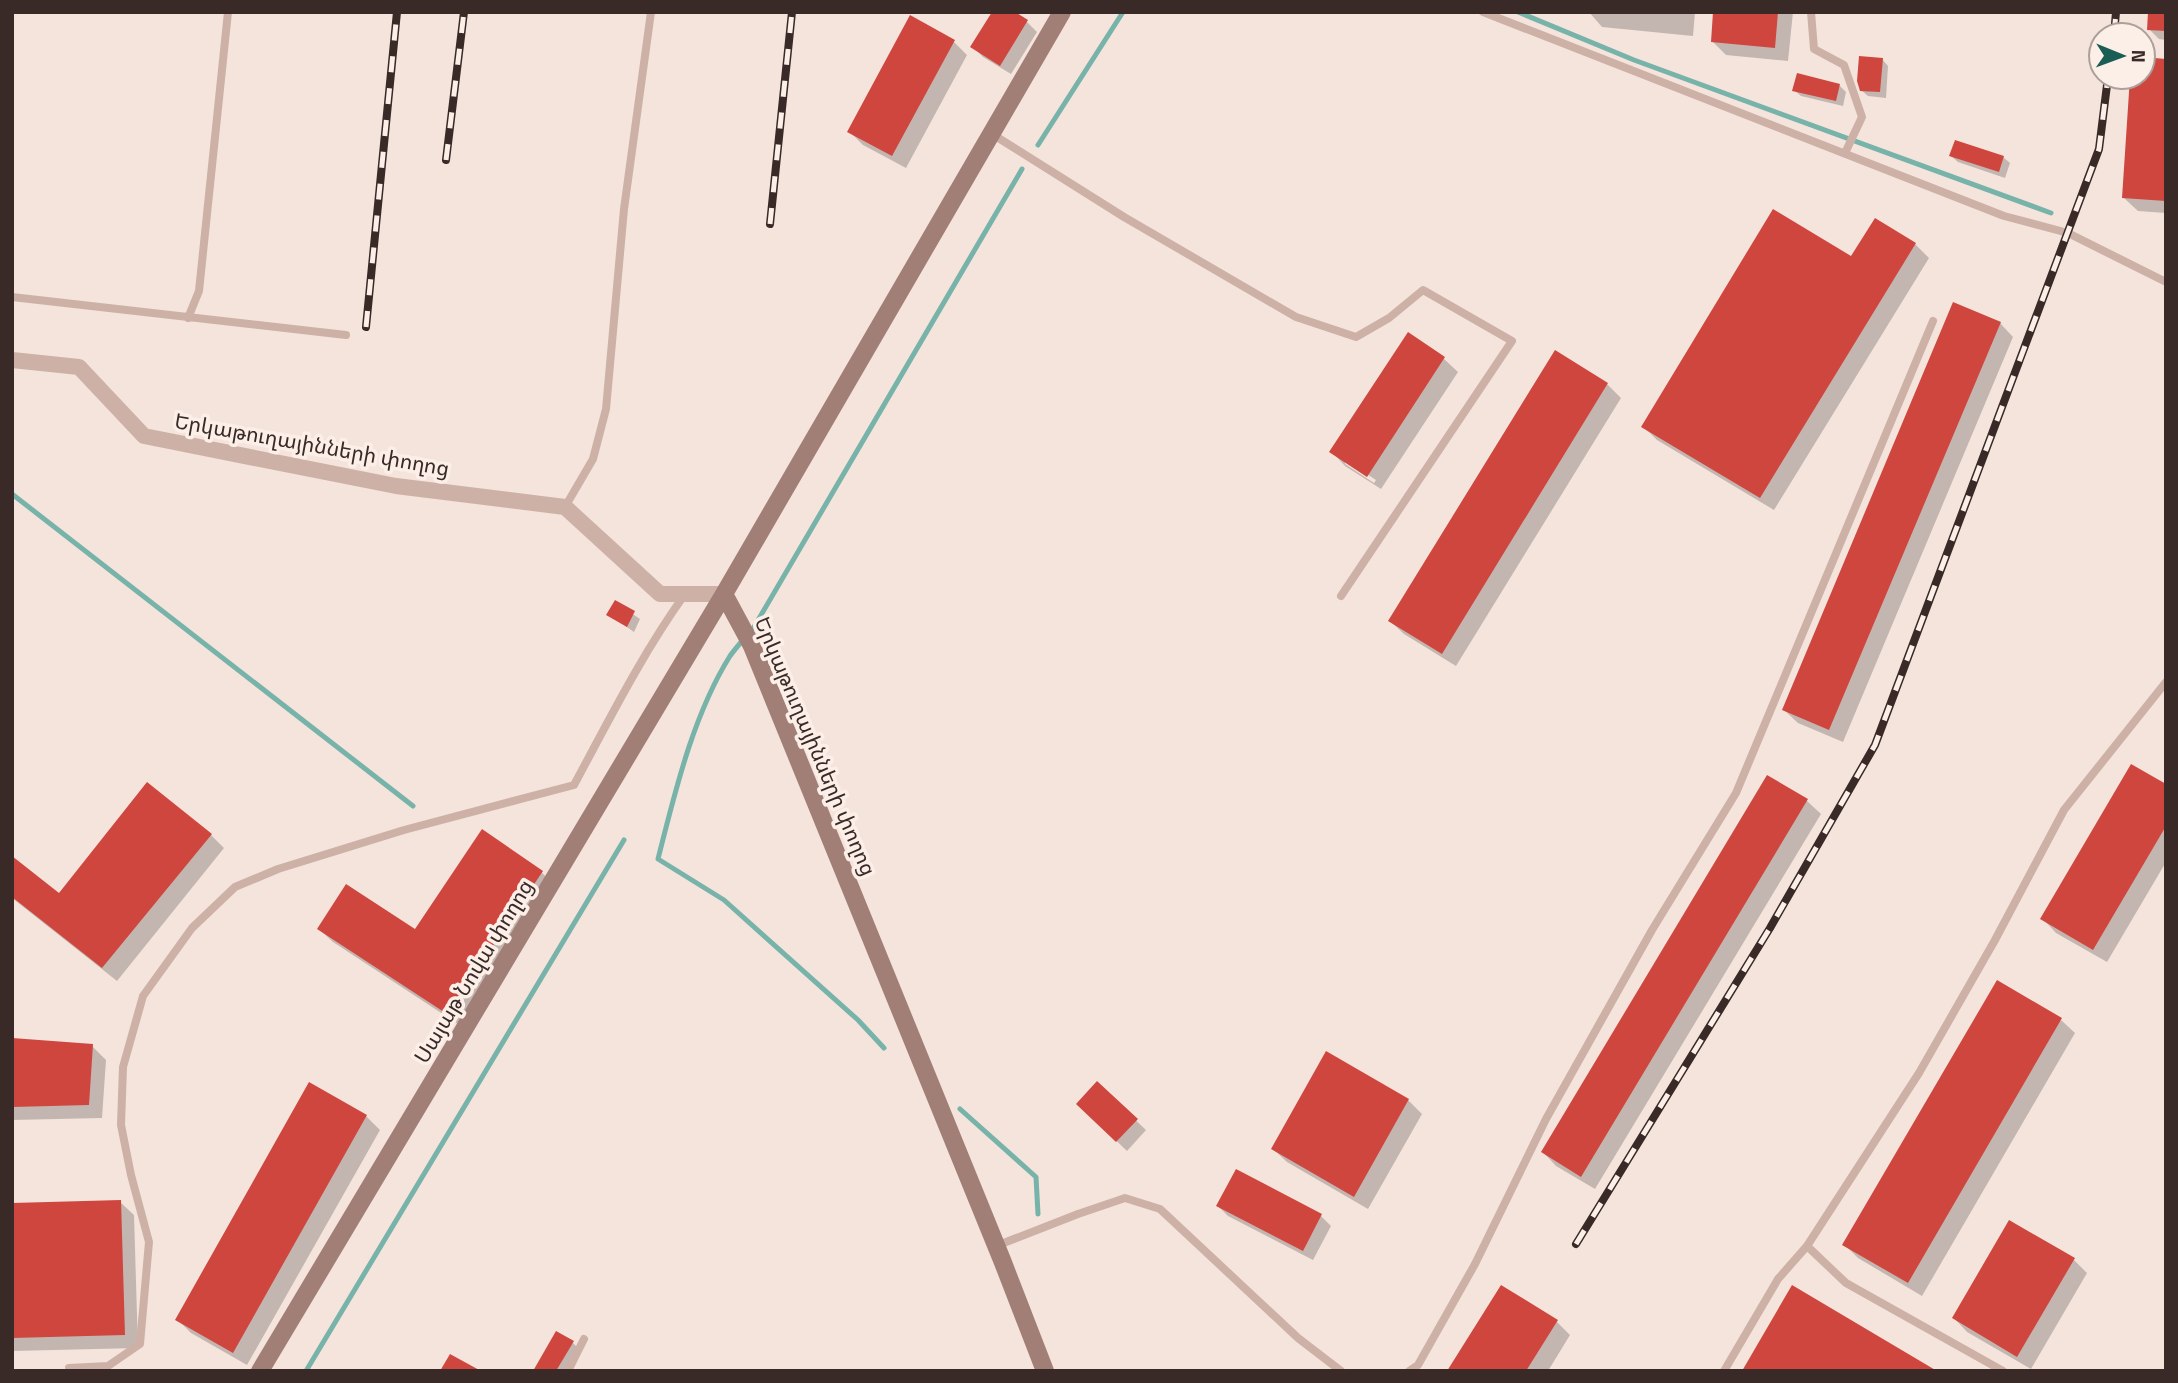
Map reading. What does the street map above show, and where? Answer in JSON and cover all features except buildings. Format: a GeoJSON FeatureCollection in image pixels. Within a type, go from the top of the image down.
{"type":"FeatureCollection","features":[{"type":"Feature","properties":{"kind":"main road","name":"Սայաթ Նովա փողոց"},"geometry":{"type":"LineString","coordinates":[[260,1371],[724,594],[1062,12]]}},
{"type":"Feature","properties":{"kind":"main road","name":"Երկաթուղայինների փողոց"},"geometry":{"type":"LineString","coordinates":[[724,594],[752,646],[1045,1371]]}},
{"type":"Feature","properties":{"kind":"street","name":"Երկաթուղայինների փողոց"},"geometry":{"type":"LineString","coordinates":[[12,360],[79,367],[144,436],[396,485],[565,507]]}},
{"type":"Feature","properties":{"kind":"street"},"geometry":{"type":"LineString","coordinates":[[565,507],[660,594],[724,594]]}},
{"type":"Feature","properties":{"kind":"lane"},"geometry":{"type":"LineString","coordinates":[[188,318],[199,291],[228,12]]}},
{"type":"Feature","properties":{"kind":"lane"},"geometry":{"type":"LineString","coordinates":[[565,507],[593,459],[606,409],[624,209],[651,12]]}},
{"type":"Feature","properties":{"kind":"lane"},"geometry":{"type":"LineString","coordinates":[[1483,12],[1846,149],[2004,216],[2068,233],[2166,282]]}},
{"type":"Feature","properties":{"kind":"lane"},"geometry":{"type":"LineString","coordinates":[[1811,12],[1814,49],[1844,65],[1862,117],[1846,149]]}},
{"type":"Feature","properties":{"kind":"lane"},"geometry":{"type":"LineString","coordinates":[[992,134],[1125,217],[1296,317],[1356,337],[1389,318],[1423,290],[1512,341],[1341,596]]}},
{"type":"Feature","properties":{"kind":"lane"},"geometry":{"type":"LineString","coordinates":[[12,297],[346,335]]}},
{"type":"Feature","properties":{"kind":"lane"},"geometry":{"type":"LineString","coordinates":[[1409,1371],[1418,1365],[1475,1265],[1546,1119],[1652,930],[1736,793],[1933,321]]}},
{"type":"Feature","properties":{"kind":"lane"},"geometry":{"type":"LineString","coordinates":[[69,1367],[108,1366],[140,1345],[149,1242],[121,1125],[123,1067],[143,996],[192,928],[235,887],[278,869],[404,830],[574,785],[620,698],[663,625],[685,594]]}},
{"type":"Feature","properties":{"kind":"lane"},"geometry":{"type":"LineString","coordinates":[[1724,1371],[1778,1279],[1807,1246],[1919,1073],[1995,940],[2064,810],[2166,682]]}},
{"type":"Feature","properties":{"kind":"lane"},"geometry":{"type":"LineString","coordinates":[[996,1245],[1077,1213],[1125,1198],[1160,1209],[1298,1338],[1341,1371]]}},
{"type":"Feature","properties":{"kind":"lane"},"geometry":{"type":"LineString","coordinates":[[1807,1246],[1846,1283],[2003,1371]]}},
{"type":"Feature","properties":{"kind":"lane"},"geometry":{"type":"LineString","coordinates":[[568,1371],[584,1339]]}},
{"type":"Feature","properties":{"kind":"waterway"},"geometry":{"type":"LineString","coordinates":[[1038,145],[1123,12]]}},
{"type":"Feature","properties":{"kind":"waterway"},"geometry":{"type":"LineString","coordinates":[[1518,12],[1634,60],[2051,213]]}},
{"type":"Feature","properties":{"kind":"waterway"},"geometry":{"type":"LineString","coordinates":[[884,1048],[858,1020],[724,900],[658,859],[686,754],[717,679],[730,656],[754,627],[1022,169]]}},
{"type":"Feature","properties":{"kind":"waterway"},"geometry":{"type":"LineString","coordinates":[[12,494],[413,806]]}},
{"type":"Feature","properties":{"kind":"waterway"},"geometry":{"type":"LineString","coordinates":[[306,1371],[624,840]]}},
{"type":"Feature","properties":{"kind":"waterway"},"geometry":{"type":"LineString","coordinates":[[960,1109],[1036,1177],[1038,1214]]}},
{"type":"Feature","properties":{"kind":"railway"},"geometry":{"type":"LineString","coordinates":[[366,327],[397,12]]}},
{"type":"Feature","properties":{"kind":"railway"},"geometry":{"type":"LineString","coordinates":[[446,160],[464,12]]}},
{"type":"Feature","properties":{"kind":"railway"},"geometry":{"type":"LineString","coordinates":[[770,224],[792,12]]}},
{"type":"Feature","properties":{"kind":"railway"},"geometry":{"type":"LineString","coordinates":[[2115,21],[2116,12]]}},
{"type":"Feature","properties":{"kind":"railway"},"geometry":{"type":"LineString","coordinates":[[1576,1244],[1770,928],[1875,745],[2099,149],[2106,91]]}}]}
